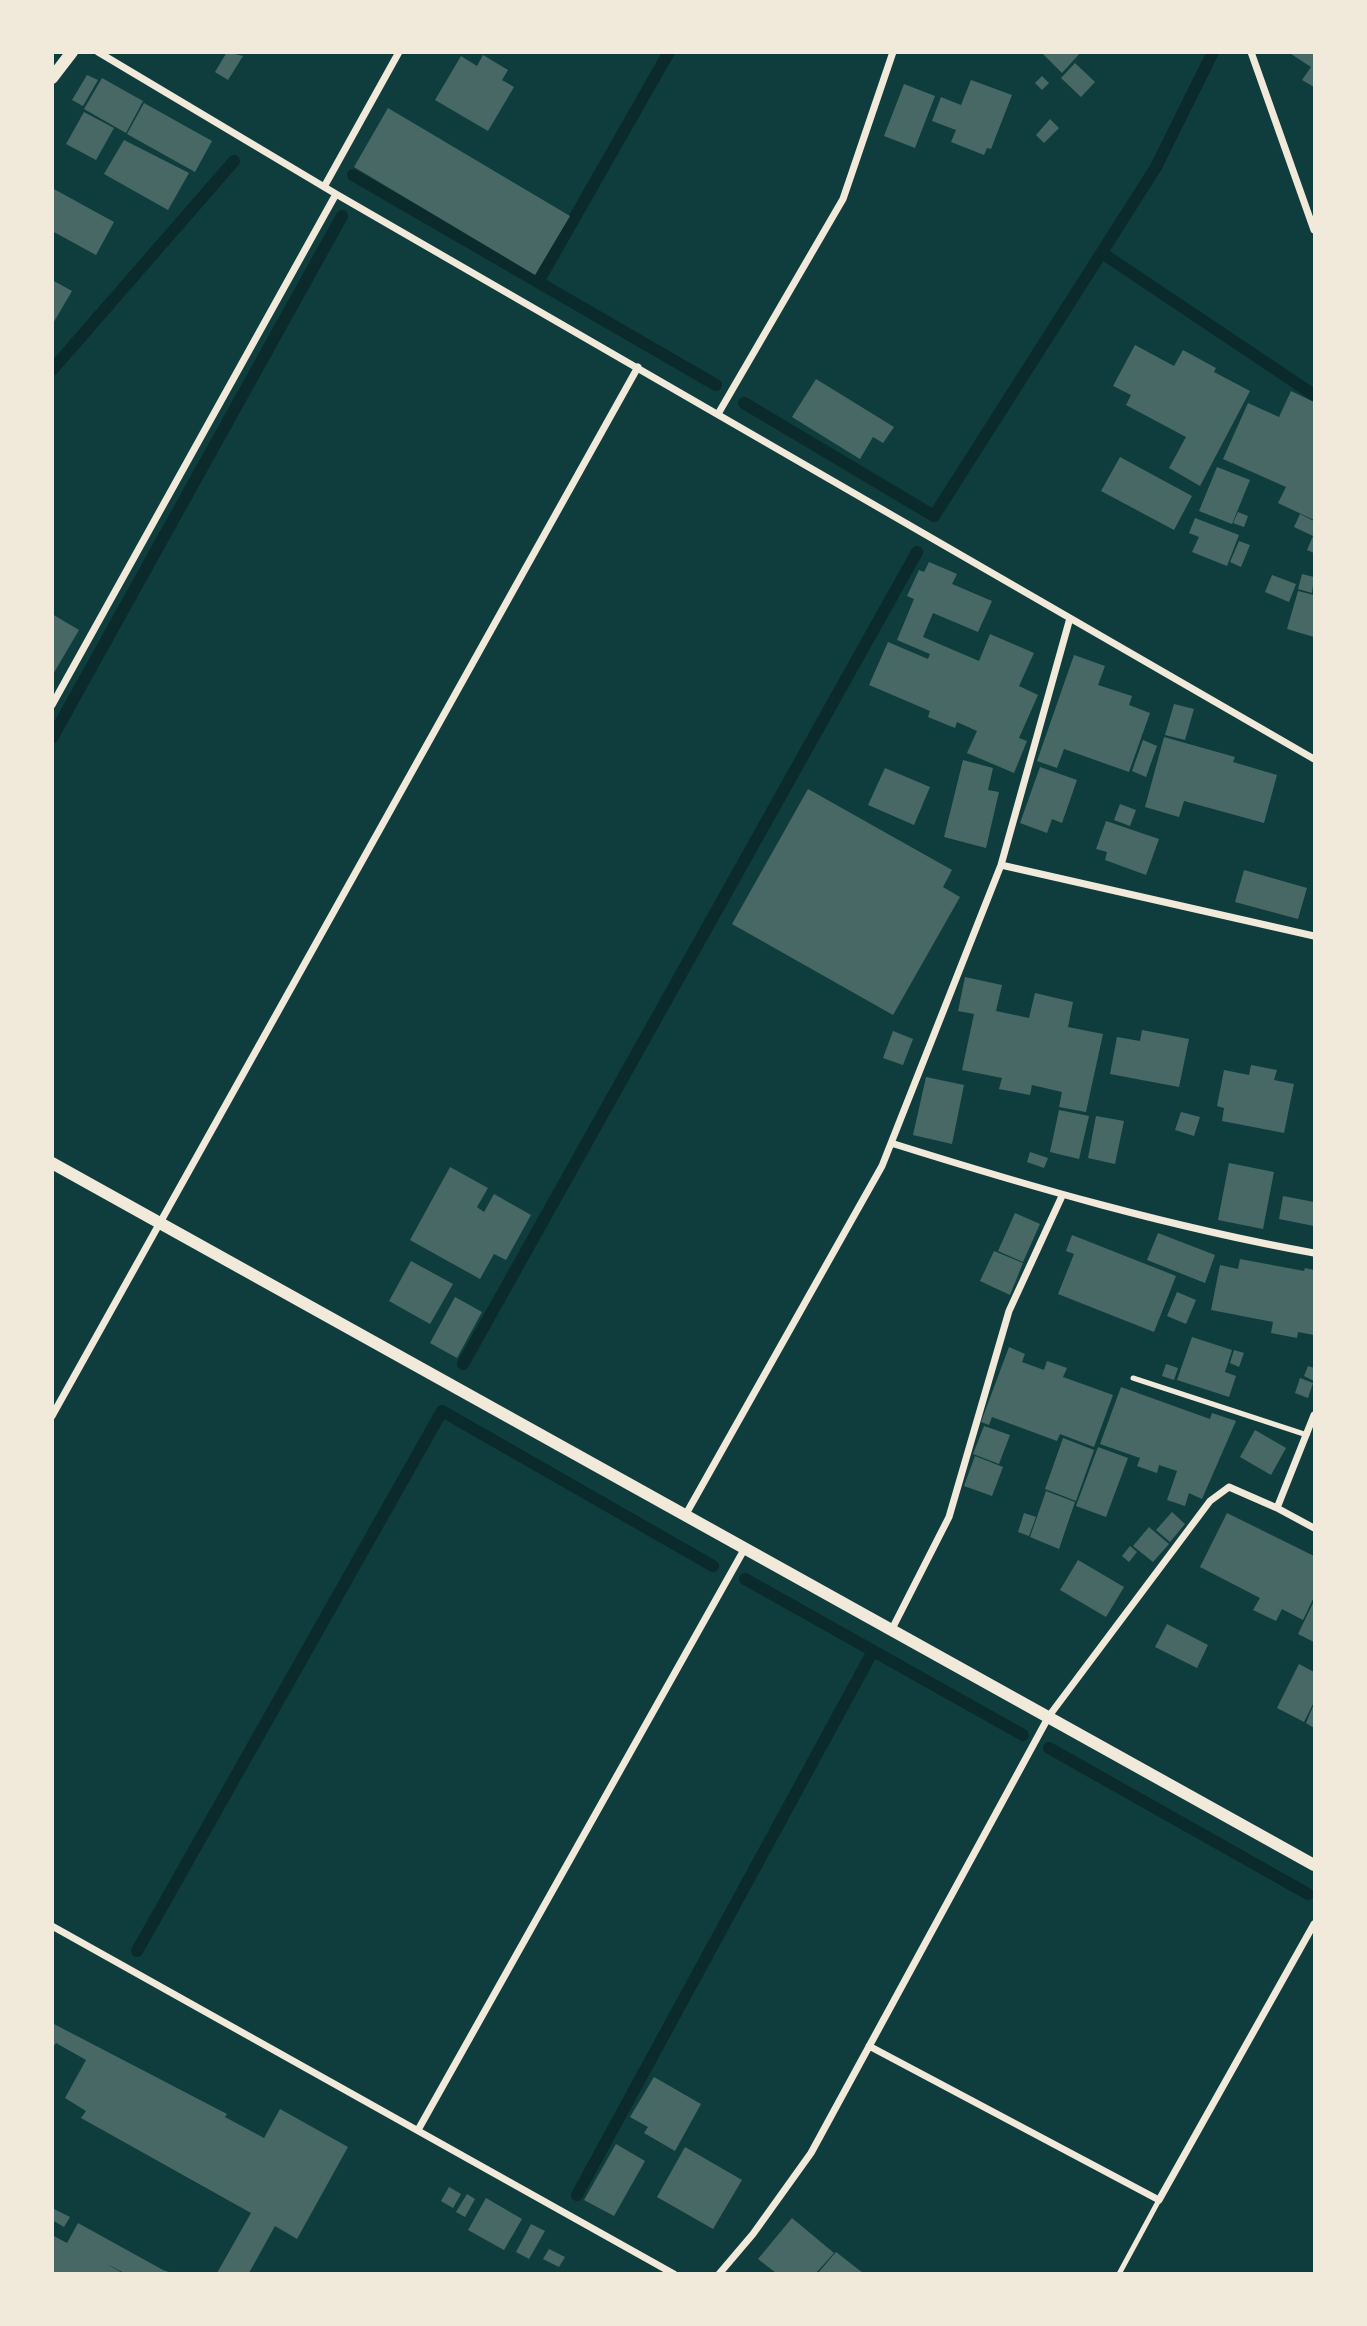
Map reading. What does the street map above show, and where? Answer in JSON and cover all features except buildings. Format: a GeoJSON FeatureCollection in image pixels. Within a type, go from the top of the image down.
{"type":"FeatureCollection","features":[{"type":"Feature","properties":{"kind":"street"},"geometry":{"type":"LineString","coordinates":[[52,78],[72,52]]}},
{"type":"Feature","properties":{"kind":"street"},"geometry":{"type":"LineString","coordinates":[[98,52],[336,194],[1314,759]]}},
{"type":"Feature","properties":{"kind":"street"},"geometry":{"type":"LineString","coordinates":[[324,187],[399,52]]}},
{"type":"Feature","properties":{"kind":"street"},"geometry":{"type":"LineString","coordinates":[[718,414],[843,199],[893,52]]}},
{"type":"Feature","properties":{"kind":"street"},"geometry":{"type":"LineString","coordinates":[[1251,52],[1314,230]]}},
{"type":"Feature","properties":{"kind":"street"},"geometry":{"type":"LineString","coordinates":[[52,705],[336,194]]}},
{"type":"Feature","properties":{"kind":"street"},"geometry":{"type":"LineString","coordinates":[[52,1416],[638,367]]}},
{"type":"Feature","properties":{"kind":"street"},"geometry":{"type":"LineString","coordinates":[[686,1514],[882,1166],[1001,865],[1070,618]]}},
{"type":"Feature","properties":{"kind":"street"},"geometry":{"type":"LineString","coordinates":[[1001,865],[1314,936]]}},
{"type":"Feature","properties":{"kind":"street"},"geometry":{"type":"LineString","coordinates":[[891,1143],[1062,1196],[1217,1236],[1314,1253]]}},
{"type":"Feature","properties":{"kind":"street"},"geometry":{"type":"LineString","coordinates":[[52,1163],[1314,1865]]}},
{"type":"Feature","properties":{"kind":"street"},"geometry":{"type":"LineString","coordinates":[[892,1629],[949,1517],[1009,1311],[1062,1196]]}},
{"type":"Feature","properties":{"kind":"street"},"geometry":{"type":"LineString","coordinates":[[1277,1508],[1314,1415]]}},
{"type":"Feature","properties":{"kind":"street"},"geometry":{"type":"LineString","coordinates":[[719,2273],[752,2234],[811,2153],[1049,1716],[1210,1501],[1229,1487],[1314,1528]]}},
{"type":"Feature","properties":{"kind":"street"},"geometry":{"type":"LineString","coordinates":[[418,2130],[745,1547]]}},
{"type":"Feature","properties":{"kind":"street"},"geometry":{"type":"LineString","coordinates":[[869,2046],[1159,2200],[1314,1924]]}},
{"type":"Feature","properties":{"kind":"street"},"geometry":{"type":"LineString","coordinates":[[52,1926],[674,2273]]}},
{"type":"Feature","properties":{"kind":"lane"},"geometry":{"type":"LineString","coordinates":[[1133,1378],[1307,1435]]}},
{"type":"Feature","properties":{"kind":"lane"},"geometry":{"type":"LineString","coordinates":[[1119,2273],[1159,2200]]}},
{"type":"Feature","properties":{"kind":"waterway"},"geometry":{"type":"LineString","coordinates":[[538,282],[669,52]]}},
{"type":"Feature","properties":{"kind":"waterway"},"geometry":{"type":"LineString","coordinates":[[744,403],[934,516],[1156,167],[1213,52]]}},
{"type":"Feature","properties":{"kind":"waterway"},"geometry":{"type":"LineString","coordinates":[[52,370],[234,161]]}},
{"type":"Feature","properties":{"kind":"waterway"},"geometry":{"type":"LineString","coordinates":[[353,175],[716,385]]}},
{"type":"Feature","properties":{"kind":"waterway"},"geometry":{"type":"LineString","coordinates":[[52,738],[342,216]]}},
{"type":"Feature","properties":{"kind":"waterway"},"geometry":{"type":"LineString","coordinates":[[1102,253],[1314,395]]}},
{"type":"Feature","properties":{"kind":"waterway"},"geometry":{"type":"LineString","coordinates":[[463,1364],[917,552]]}},
{"type":"Feature","properties":{"kind":"waterway"},"geometry":{"type":"LineString","coordinates":[[137,1951],[442,1411],[713,1566]]}},
{"type":"Feature","properties":{"kind":"waterway"},"geometry":{"type":"LineString","coordinates":[[745,1579],[1023,1735]]}},
{"type":"Feature","properties":{"kind":"waterway"},"geometry":{"type":"LineString","coordinates":[[577,2195],[873,1651]]}},
{"type":"Feature","properties":{"kind":"waterway"},"geometry":{"type":"LineString","coordinates":[[1049,1748],[1308,1894]]}}]}
